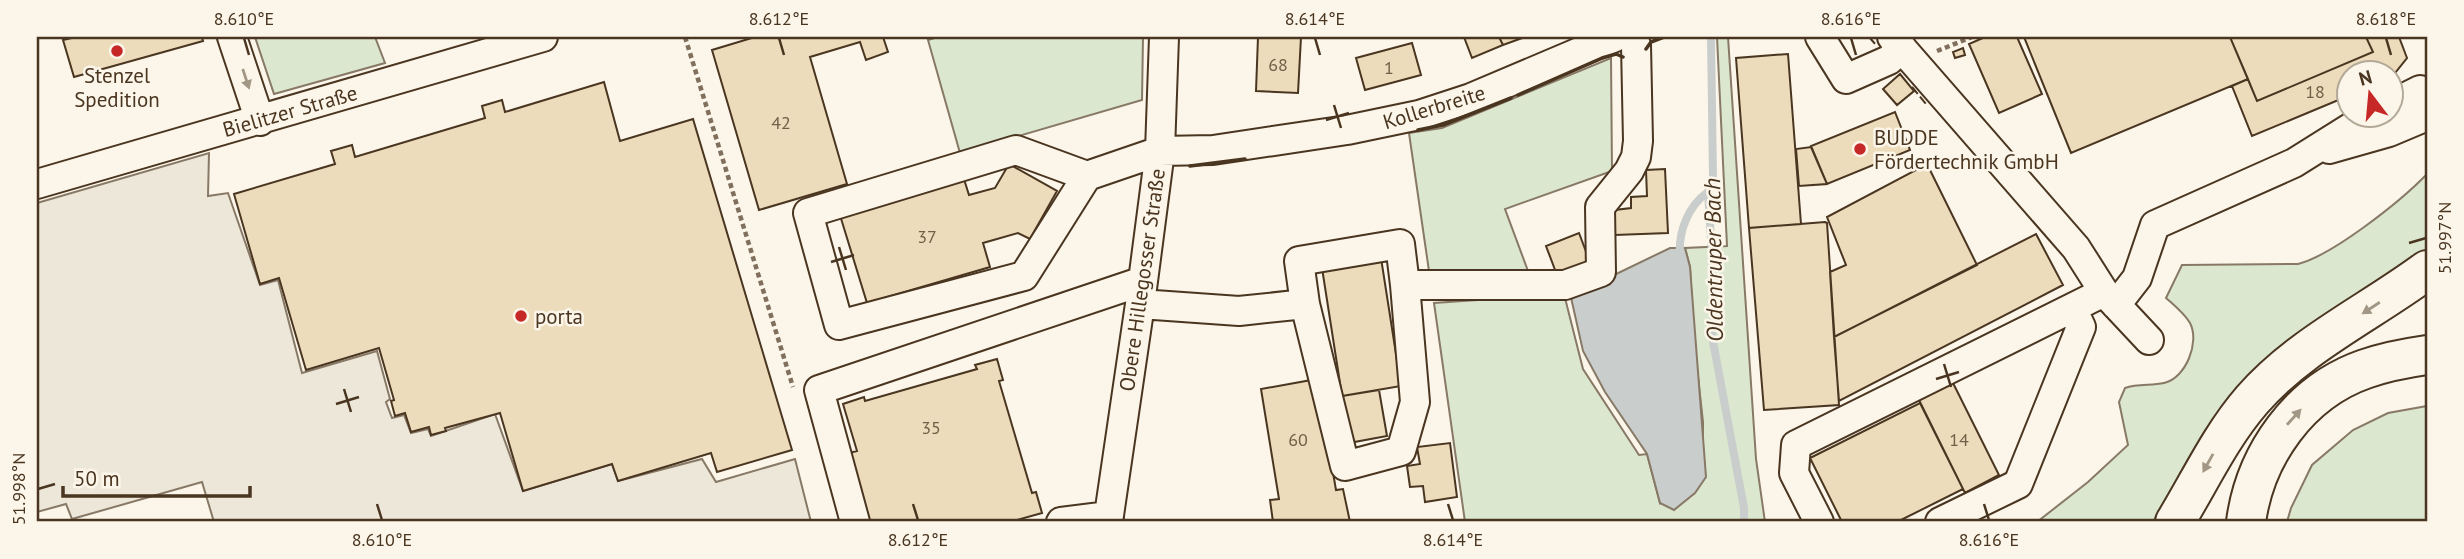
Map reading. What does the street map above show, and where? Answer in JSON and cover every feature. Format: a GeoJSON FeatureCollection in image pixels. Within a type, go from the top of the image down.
{"type":"FeatureCollection","features":[{"type":"Feature","properties":{"kind":"highway"},"geometry":{"type":"LineString","coordinates":[[2175,522],[2220,442],[2253,400],[2289,365],[2328,335],[2427,270]]}},
{"type":"Feature","properties":{"kind":"highway"},"geometry":{"type":"LineString","coordinates":[[2246,522],[2253,488],[2263,461],[2281,432],[2301,409],[2331,386],[2362,369],[2427,355]]}},
{"type":"Feature","properties":{"kind":"street"},"geometry":{"type":"LineString","coordinates":[[232,37],[260,121]]}},
{"type":"Feature","properties":{"kind":"street","name":"Bielitzer Straße"},"geometry":{"type":"LineString","coordinates":[[37,184],[543,37]]}},
{"type":"Feature","properties":{"kind":"street","name":"Obere Hillegosser Straße"},"geometry":{"type":"LineString","coordinates":[[1108,519],[1142,293],[1160,150],[1164,37]]}},
{"type":"Feature","properties":{"kind":"street","name":"Kollerbreite"},"geometry":{"type":"LineString","coordinates":[[1087,176],[1160,150],[1213,150],[1347,130],[1419,115],[1471,98],[1615,37]]}},
{"type":"Feature","properties":{"kind":"street"},"geometry":{"type":"LineString","coordinates":[[1405,285],[1565,285],[1601,272],[1600,207],[1629,171],[1637,149],[1636,45],[1632,37]]}},
{"type":"Feature","properties":{"kind":"street"},"geometry":{"type":"LineString","coordinates":[[1820,37],[1846,79],[1889,60],[1903,49],[2076,248],[2110,298],[2149,340]]}},
{"type":"Feature","properties":{"kind":"street"},"geometry":{"type":"LineString","coordinates":[[2306,156],[2389,132],[2423,103]]}},
{"type":"Feature","properties":{"kind":"street"},"geometry":{"type":"LineString","coordinates":[[2404,104],[2423,103]]}},
{"type":"Feature","properties":{"kind":"street"},"geometry":{"type":"LineString","coordinates":[[1819,522],[1794,472],[1796,445],[2072,308],[2110,298],[2137,278],[2155,225],[2306,156],[2347,130]]}},
{"type":"Feature","properties":{"kind":"street"},"geometry":{"type":"LineString","coordinates":[[1016,150],[1087,176],[1024,276],[839,326],[808,214],[1016,150]]}},
{"type":"Feature","properties":{"kind":"street"},"geometry":{"type":"LineString","coordinates":[[1400,244],[1405,285],[1415,402],[1402,451],[1345,466],[1306,304],[1299,261],[1400,244]]}},
{"type":"Feature","properties":{"kind":"street"},"geometry":{"type":"LineString","coordinates":[[855,522],[818,390],[1142,293],[1239,311],[1306,304]]}},
{"type":"Feature","properties":{"kind":"street"},"geometry":{"type":"LineString","coordinates":[[1940,522],[2018,484],[2081,327],[2072,308]]}},
{"type":"Feature","properties":{"kind":"street"},"geometry":{"type":"LineString","coordinates":[[1061,522],[1108,519]]}},
{"type":"Feature","properties":{"kind":"path"},"geometry":{"type":"LineString","coordinates":[[685,37],[795,395]]}},
{"type":"Feature","properties":{"kind":"path"},"geometry":{"type":"LineString","coordinates":[[1903,49],[1972,37]]}},
{"type":"Feature","properties":{"kind":"green space"},"geometry":{"type":"Polygon","coordinates":[[[255,37],[375,37],[385,63],[274,94],[255,37]]]}},
{"type":"Feature","properties":{"kind":"green space"},"geometry":{"type":"Polygon","coordinates":[[[938,37],[1143,37],[1142,100],[960,153],[928,40],[938,37]]]}},
{"type":"Feature","properties":{"kind":"green space"},"geometry":{"type":"Polygon","coordinates":[[[1717,37],[1728,37],[1756,459],[1765,522],[1465,522],[1434,303],[1564,294],[1583,369],[1639,455],[1647,454],[1660,503],[1703,448],[1690,267],[1685,248],[1727,246],[1717,37]]]}},
{"type":"Feature","properties":{"kind":"green space"},"geometry":{"type":"Polygon","coordinates":[[[1611,58],[1612,171],[1505,209],[1528,271],[1430,278],[1409,133],[1442,128],[1611,58]]]}},
{"type":"Feature","properties":{"kind":"green space"},"geometry":{"type":"Polygon","coordinates":[[[2427,174],[2427,251],[2231,402],[2198,444],[2153,522],[2037,522],[2088,482],[2128,445],[2119,402],[2125,388],[2164,383],[2172,380],[2185,367],[2192,349],[2193,331],[2185,316],[2166,298],[2182,265],[2298,264],[2313,259],[2366,226],[2427,174]]]}},
{"type":"Feature","properties":{"kind":"green space"},"geometry":{"type":"Polygon","coordinates":[[[2427,406],[2427,522],[2287,522],[2312,465],[2353,430],[2388,413],[2427,406]]]}},
{"type":"Feature","properties":{"kind":"shaded area"},"geometry":{"type":"Polygon","coordinates":[[[209,153],[208,196],[228,193],[260,285],[278,280],[302,373],[377,351],[390,399],[386,402],[392,418],[404,415],[411,433],[428,429],[431,436],[495,414],[523,491],[612,464],[618,481],[702,459],[716,482],[795,459],[811,522],[214,522],[202,482],[72,519],[66,504],[37,512],[37,203],[209,153]]]}},
{"type":"Feature","properties":{"kind":"shaded area"},"geometry":{"type":"Polygon","coordinates":[[[1670,248],[1685,248],[1690,267],[1706,477],[1695,493],[1674,510],[1660,503],[1647,454],[1605,392],[1583,351],[1570,293],[1670,248]]]}},
{"type":"Feature","properties":{"kind":"building","name":"Stenzel Spedition"},"geometry":{"type":"Polygon","coordinates":[[[76,37],[202,37],[203,41],[74,77],[63,40],[76,37]]]}},
{"type":"Feature","properties":{"kind":"building"},"geometry":{"type":"Polygon","coordinates":[[[755,37],[883,37],[888,52],[866,60],[860,42],[810,57],[847,184],[759,210],[712,50],[755,37]]]}},
{"type":"Feature","properties":{"kind":"building"},"geometry":{"type":"Polygon","coordinates":[[[1258,37],[1301,37],[1298,93],[1256,91],[1258,37]]]}},
{"type":"Feature","properties":{"kind":"building"},"geometry":{"type":"Polygon","coordinates":[[[1464,37],[1499,37],[1503,45],[1472,58],[1464,37]]]}},
{"type":"Feature","properties":{"kind":"building"},"geometry":{"type":"Polygon","coordinates":[[[1499,37],[1525,37],[1503,45],[1499,37]]]}},
{"type":"Feature","properties":{"kind":"building"},"geometry":{"type":"Polygon","coordinates":[[[1985,37],[2017,37],[2042,94],[1999,113],[1969,44],[1985,37]]]}},
{"type":"Feature","properties":{"kind":"building"},"geometry":{"type":"Polygon","coordinates":[[[2024,37],[2230,37],[2248,79],[2071,153],[2024,37]]]}},
{"type":"Feature","properties":{"kind":"building"},"geometry":{"type":"Polygon","coordinates":[[[2230,37],[2366,37],[2373,52],[2354,60],[2334,60],[2334,68],[2257,101],[2230,37]]]}},
{"type":"Feature","properties":{"kind":"building"},"geometry":{"type":"Polygon","coordinates":[[[2366,37],[2399,37],[2407,58],[2404,62],[2354,60],[2373,52],[2366,37]]]}},
{"type":"Feature","properties":{"kind":"building"},"geometry":{"type":"Polygon","coordinates":[[[1412,43],[1421,75],[1365,90],[1356,58],[1412,43]]]}},
{"type":"Feature","properties":{"kind":"building"},"geometry":{"type":"Polygon","coordinates":[[[1963,48],[1965,55],[1955,58],[1953,52],[1963,48]]]}},
{"type":"Feature","properties":{"kind":"building"},"geometry":{"type":"Polygon","coordinates":[[[1788,54],[1801,224],[1749,228],[1736,58],[1788,54]]]}},
{"type":"Feature","properties":{"kind":"building"},"geometry":{"type":"Polygon","coordinates":[[[2334,68],[2334,102],[2252,136],[2232,86],[2248,79],[2257,101],[2334,68]]]}},
{"type":"Feature","properties":{"kind":"building"},"geometry":{"type":"Polygon","coordinates":[[[1900,74],[1914,91],[1897,105],[1883,89],[1900,74]]]}},
{"type":"Feature","properties":{"kind":"building","name":"porta"},"geometry":{"type":"Polygon","coordinates":[[[604,82],[620,141],[693,119],[792,450],[717,472],[711,453],[618,481],[612,464],[523,491],[500,413],[445,428],[446,431],[431,435],[429,427],[411,432],[405,413],[395,416],[391,401],[394,400],[379,348],[306,370],[279,278],[260,284],[234,194],[335,164],[331,151],[352,145],[355,157],[485,118],[482,106],[502,100],[505,112],[604,82]]]}},
{"type":"Feature","properties":{"kind":"building","name":"BUDDE Fördertechnik GmbH"},"geometry":{"type":"Polygon","coordinates":[[[1895,112],[1910,150],[1827,184],[1811,146],[1895,112]]]}},
{"type":"Feature","properties":{"kind":"building"},"geometry":{"type":"Polygon","coordinates":[[[1811,147],[1827,184],[1799,186],[1796,149],[1811,147]]]}},
{"type":"Feature","properties":{"kind":"building"},"geometry":{"type":"Polygon","coordinates":[[[1009,164],[1057,191],[1030,239],[1018,233],[983,243],[990,267],[867,303],[839,212],[963,176],[969,195],[995,188],[1009,164]]]}},
{"type":"Feature","properties":{"kind":"building"},"geometry":{"type":"Polygon","coordinates":[[[1927,164],[1977,265],[1834,337],[1830,272],[1846,265],[1827,217],[1927,164]]]}},
{"type":"Feature","properties":{"kind":"building"},"geometry":{"type":"Polygon","coordinates":[[[1665,169],[1668,233],[1615,235],[1615,210],[1631,208],[1631,197],[1647,196],[1646,170],[1665,169]]]}},
{"type":"Feature","properties":{"kind":"building"},"geometry":{"type":"Polygon","coordinates":[[[1825,222],[1839,405],[1764,410],[1749,228],[1825,222]]]}},
{"type":"Feature","properties":{"kind":"building"},"geometry":{"type":"Polygon","coordinates":[[[1579,233],[1593,270],[1560,283],[1546,246],[1579,233]]]}},
{"type":"Feature","properties":{"kind":"building"},"geometry":{"type":"Polygon","coordinates":[[[2036,234],[2063,285],[1839,401],[1834,337],[2036,234]]]}},
{"type":"Feature","properties":{"kind":"building"},"geometry":{"type":"Polygon","coordinates":[[[1381,258],[1401,386],[1342,396],[1322,268],[1381,258]]]}},
{"type":"Feature","properties":{"kind":"building"},"geometry":{"type":"Polygon","coordinates":[[[997,359],[1003,380],[999,381],[1032,493],[1036,492],[1042,513],[1010,522],[870,522],[849,453],[857,451],[843,404],[864,397],[865,401],[977,369],[975,365],[997,359]]]}},
{"type":"Feature","properties":{"kind":"building"},"geometry":{"type":"Polygon","coordinates":[[[1317,379],[1336,490],[1343,489],[1350,522],[1273,522],[1270,500],[1279,499],[1261,389],[1317,379]]]}},
{"type":"Feature","properties":{"kind":"building"},"geometry":{"type":"Polygon","coordinates":[[[1953,383],[1999,475],[1965,493],[1919,400],[1953,383]]]}},
{"type":"Feature","properties":{"kind":"building"},"geometry":{"type":"Polygon","coordinates":[[[1379,390],[1387,436],[1349,443],[1342,396],[1379,390]]]}},
{"type":"Feature","properties":{"kind":"building"},"geometry":{"type":"Polygon","coordinates":[[[1920,403],[1963,489],[1897,522],[1842,522],[1810,458],[1920,403]]]}},
{"type":"Feature","properties":{"kind":"building"},"geometry":{"type":"Polygon","coordinates":[[[1450,443],[1457,497],[1425,502],[1423,486],[1410,487],[1407,466],[1420,464],[1417,447],[1450,443]]]}},
{"type":"Feature","properties":{"kind":"waterway","name":"Oldentruper Bach"},"geometry":{"type":"LineString","coordinates":[[1711,37],[1713,178],[1708,192],[1715,301],[1712,336],[1744,508],[1744,522]]}},
{"type":"Feature","properties":{"kind":"waterway"},"geometry":{"type":"LineString","coordinates":[[1680,256],[1686,220],[1695,205],[1708,192]]}},
{"type":"Feature","properties":{"kind":"fence"},"geometry":{"type":"LineString","coordinates":[[1869,37],[1877,46]]}},
{"type":"Feature","properties":{"kind":"fence"},"geometry":{"type":"LineString","coordinates":[[1912,87],[1926,104]]}},
{"type":"Feature","properties":{"kind":"wall"},"geometry":{"type":"LineString","coordinates":[[1646,49],[1651,42],[1664,37]]}},
{"type":"Feature","properties":{"kind":"wall"},"geometry":{"type":"LineString","coordinates":[[1518,95],[1602,58],[1616,54],[1623,57]]}},
{"type":"Feature","properties":{"kind":"wall"},"geometry":{"type":"LineString","coordinates":[[1418,130],[1443,125],[1511,98]]}},
{"type":"Feature","properties":{"kind":"wall"},"geometry":{"type":"LineString","coordinates":[[1190,166],[1245,159]]}},
{"type":"Feature","properties":{"kind":"place","name":"Stenzel Spedition"},"geometry":{"type":"Point","coordinates":[117,51]}},
{"type":"Feature","properties":{"kind":"place","name":"BUDDE Fördertechnik GmbH"},"geometry":{"type":"Point","coordinates":[1860,149]}},
{"type":"Feature","properties":{"kind":"place","name":"porta"},"geometry":{"type":"Point","coordinates":[521,316]}}]}
